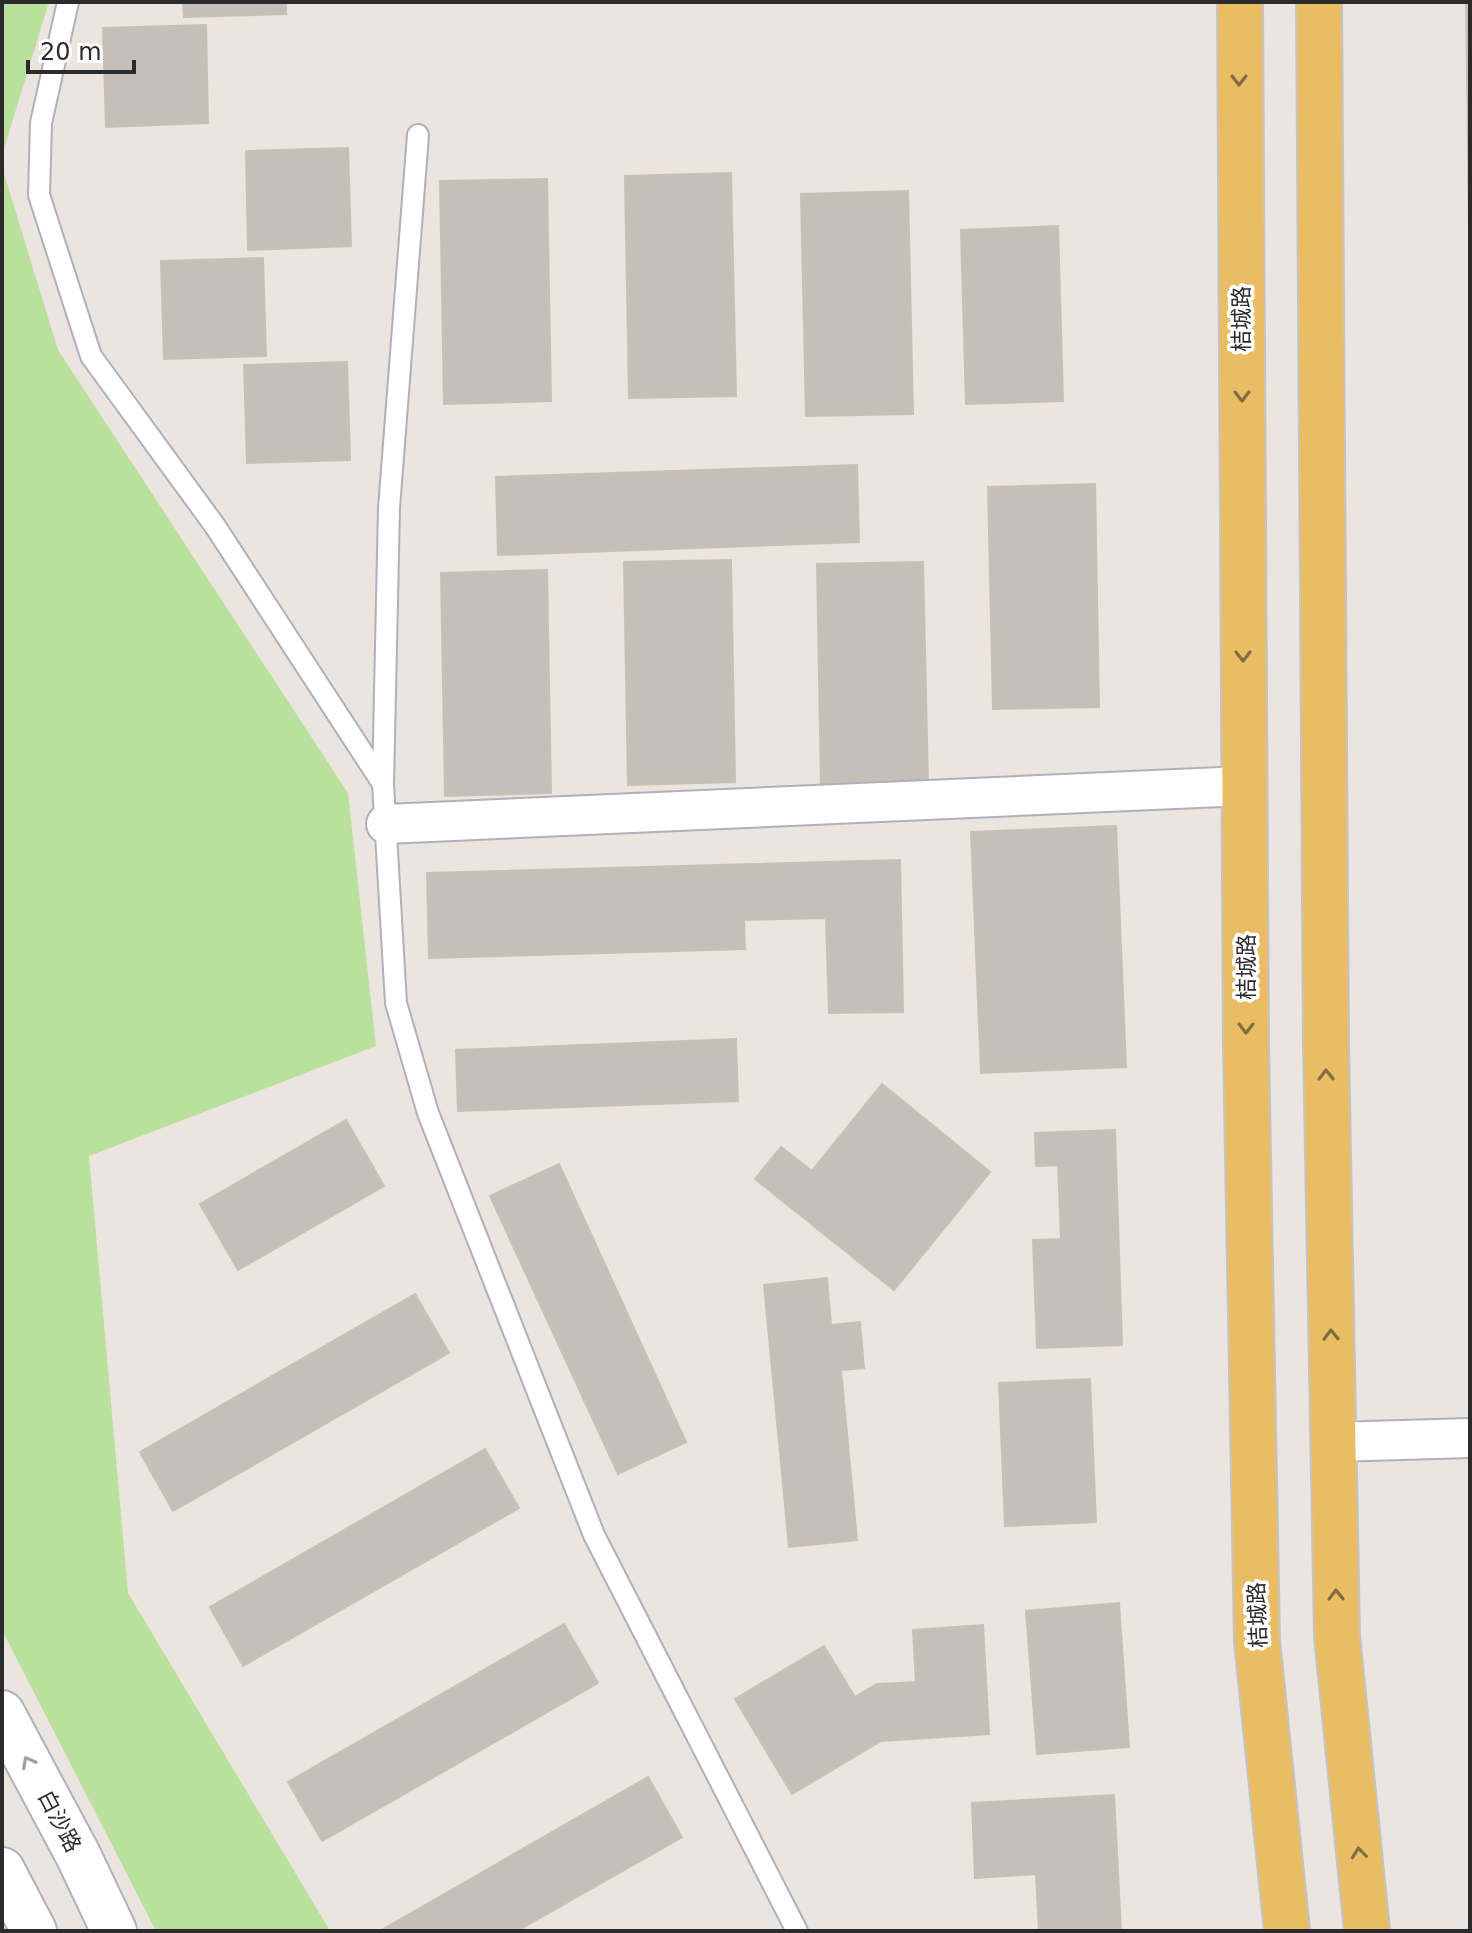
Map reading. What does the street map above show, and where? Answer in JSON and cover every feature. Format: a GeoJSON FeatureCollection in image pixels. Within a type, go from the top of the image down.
{"type":"FeatureCollection","features":[{"type":"Feature","properties":{"kind":"main road","name":"桔城路"},"geometry":{"type":"LineString","coordinates":[[1240,2],[1246,1062],[1257,1641],[1287,1931]]}},
{"type":"Feature","properties":{"kind":"main road"},"geometry":{"type":"LineString","coordinates":[[1319,2],[1326,1029],[1337,1636],[1367,1931]]}},
{"type":"Feature","properties":{"kind":"main road","name":"白沙路"},"geometry":{"type":"LineString","coordinates":[[2,1713],[78,1855],[114,1931]]}},
{"type":"Feature","properties":{"kind":"main road"},"geometry":{"type":"LineString","coordinates":[[2,1870],[34,1931]]}},
{"type":"Feature","properties":{"kind":"street"},"geometry":{"type":"LineString","coordinates":[[386,824],[1244,786]]}},
{"type":"Feature","properties":{"kind":"street"},"geometry":{"type":"LineString","coordinates":[[1333,1442],[1470,1438]]}},
{"type":"Feature","properties":{"kind":"lane"},"geometry":{"type":"LineString","coordinates":[[68,2],[41,123],[39,195],[91,356],[215,526],[383,784]]}},
{"type":"Feature","properties":{"kind":"lane"},"geometry":{"type":"LineString","coordinates":[[418,135],[389,508],[383,784],[396,1003],[428,1113],[594,1535],[797,1931]]}},
{"type":"Feature","properties":{"kind":"green space"},"geometry":{"type":"Polygon","coordinates":[[[2,2],[49,2],[2,155],[2,2]]]}},
{"type":"Feature","properties":{"kind":"green space"},"geometry":{"type":"Polygon","coordinates":[[[2,167],[58,350],[348,793],[376,1046],[89,1156],[128,1593],[330,1931],[156,1931],[2,1630],[2,167]]]}},
{"type":"Feature","properties":{"kind":"building"},"geometry":{"type":"Polygon","coordinates":[[[183,2],[286,2],[286,14],[184,17],[183,2]]]}},
{"type":"Feature","properties":{"kind":"building"},"geometry":{"type":"Polygon","coordinates":[[[1466,2],[1470,2],[1470,304],[1466,2]]]}},
{"type":"Feature","properties":{"kind":"building"},"geometry":{"type":"Polygon","coordinates":[[[206,25],[208,123],[106,127],[103,28],[206,25]]]}},
{"type":"Feature","properties":{"kind":"building"},"geometry":{"type":"Polygon","coordinates":[[[348,148],[351,246],[248,250],[246,151],[348,148]]]}},
{"type":"Feature","properties":{"kind":"building"},"geometry":{"type":"Polygon","coordinates":[[[731,173],[736,396],[629,398],[625,176],[731,173]]]}},
{"type":"Feature","properties":{"kind":"building"},"geometry":{"type":"Polygon","coordinates":[[[547,179],[551,401],[444,404],[440,181],[547,179]]]}},
{"type":"Feature","properties":{"kind":"building"},"geometry":{"type":"Polygon","coordinates":[[[908,191],[913,414],[806,416],[801,194],[908,191]]]}},
{"type":"Feature","properties":{"kind":"building"},"geometry":{"type":"Polygon","coordinates":[[[1058,226],[1063,401],[966,404],[961,230],[1058,226]]]}},
{"type":"Feature","properties":{"kind":"building"},"geometry":{"type":"Polygon","coordinates":[[[263,258],[266,356],[164,359],[161,261],[263,258]]]}},
{"type":"Feature","properties":{"kind":"building"},"geometry":{"type":"Polygon","coordinates":[[[347,362],[350,460],[247,463],[244,365],[347,362]]]}},
{"type":"Feature","properties":{"kind":"building"},"geometry":{"type":"Polygon","coordinates":[[[857,465],[859,542],[498,555],[496,477],[857,465]]]}},
{"type":"Feature","properties":{"kind":"building"},"geometry":{"type":"Polygon","coordinates":[[[1095,484],[1099,707],[993,709],[988,487],[1095,484]]]}},
{"type":"Feature","properties":{"kind":"building"},"geometry":{"type":"Polygon","coordinates":[[[731,560],[735,782],[628,785],[624,562],[731,560]]]}},
{"type":"Feature","properties":{"kind":"building"},"geometry":{"type":"Polygon","coordinates":[[[923,562],[928,785],[821,787],[817,564],[923,562]]]}},
{"type":"Feature","properties":{"kind":"building"},"geometry":{"type":"Polygon","coordinates":[[[547,570],[551,793],[445,796],[441,573],[547,570]]]}},
{"type":"Feature","properties":{"kind":"building"},"geometry":{"type":"Polygon","coordinates":[[[1116,826],[1126,1067],[981,1073],[971,832],[1116,826]]]}},
{"type":"Feature","properties":{"kind":"building"},"geometry":{"type":"Polygon","coordinates":[[[900,860],[903,1012],[829,1013],[826,918],[744,920],[745,949],[429,958],[427,873],[900,860]]]}},
{"type":"Feature","properties":{"kind":"building"},"geometry":{"type":"Polygon","coordinates":[[[736,1039],[738,1101],[458,1111],[456,1050],[736,1039]]]}},
{"type":"Feature","properties":{"kind":"building"},"geometry":{"type":"Polygon","coordinates":[[[882,1084],[990,1172],[894,1290],[755,1179],[781,1147],[812,1171],[882,1084]]]}},
{"type":"Feature","properties":{"kind":"building"},"geometry":{"type":"Polygon","coordinates":[[[346,1120],[384,1186],[238,1270],[200,1204],[346,1120]]]}},
{"type":"Feature","properties":{"kind":"building"},"geometry":{"type":"Polygon","coordinates":[[[1115,1130],[1122,1345],[1037,1348],[1033,1240],[1061,1239],[1058,1165],[1036,1166],[1035,1133],[1115,1130]]]}},
{"type":"Feature","properties":{"kind":"building"},"geometry":{"type":"Polygon","coordinates":[[[559,1164],[686,1442],[618,1474],[490,1196],[559,1164]]]}},
{"type":"Feature","properties":{"kind":"building"},"geometry":{"type":"Polygon","coordinates":[[[827,1278],[831,1325],[860,1322],[864,1368],[841,1370],[857,1540],[789,1547],[764,1285],[827,1278]]]}},
{"type":"Feature","properties":{"kind":"building"},"geometry":{"type":"Polygon","coordinates":[[[415,1294],[449,1353],[173,1511],[140,1452],[415,1294]]]}},
{"type":"Feature","properties":{"kind":"building"},"geometry":{"type":"Polygon","coordinates":[[[1090,1379],[1096,1522],[1005,1526],[999,1383],[1090,1379]]]}},
{"type":"Feature","properties":{"kind":"building"},"geometry":{"type":"Polygon","coordinates":[[[485,1449],[519,1508],[243,1666],[210,1607],[485,1449]]]}},
{"type":"Feature","properties":{"kind":"building"},"geometry":{"type":"Polygon","coordinates":[[[1119,1603],[1129,1747],[1037,1754],[1026,1611],[1119,1603]]]}},
{"type":"Feature","properties":{"kind":"building"},"geometry":{"type":"Polygon","coordinates":[[[564,1624],[598,1683],[322,1841],[288,1782],[564,1624]]]}},
{"type":"Feature","properties":{"kind":"building"},"geometry":{"type":"Polygon","coordinates":[[[983,1625],[989,1734],[881,1741],[792,1794],[735,1699],[824,1646],[855,1697],[877,1684],[916,1682],[913,1630],[983,1625]]]}},
{"type":"Feature","properties":{"kind":"building"},"geometry":{"type":"Polygon","coordinates":[[[648,1777],[682,1837],[517,1931],[380,1931],[648,1777]]]}},
{"type":"Feature","properties":{"kind":"building"},"geometry":{"type":"Polygon","coordinates":[[[1114,1795],[1121,1931],[1039,1931],[1036,1874],[975,1878],[972,1803],[1114,1795]]]}}]}
